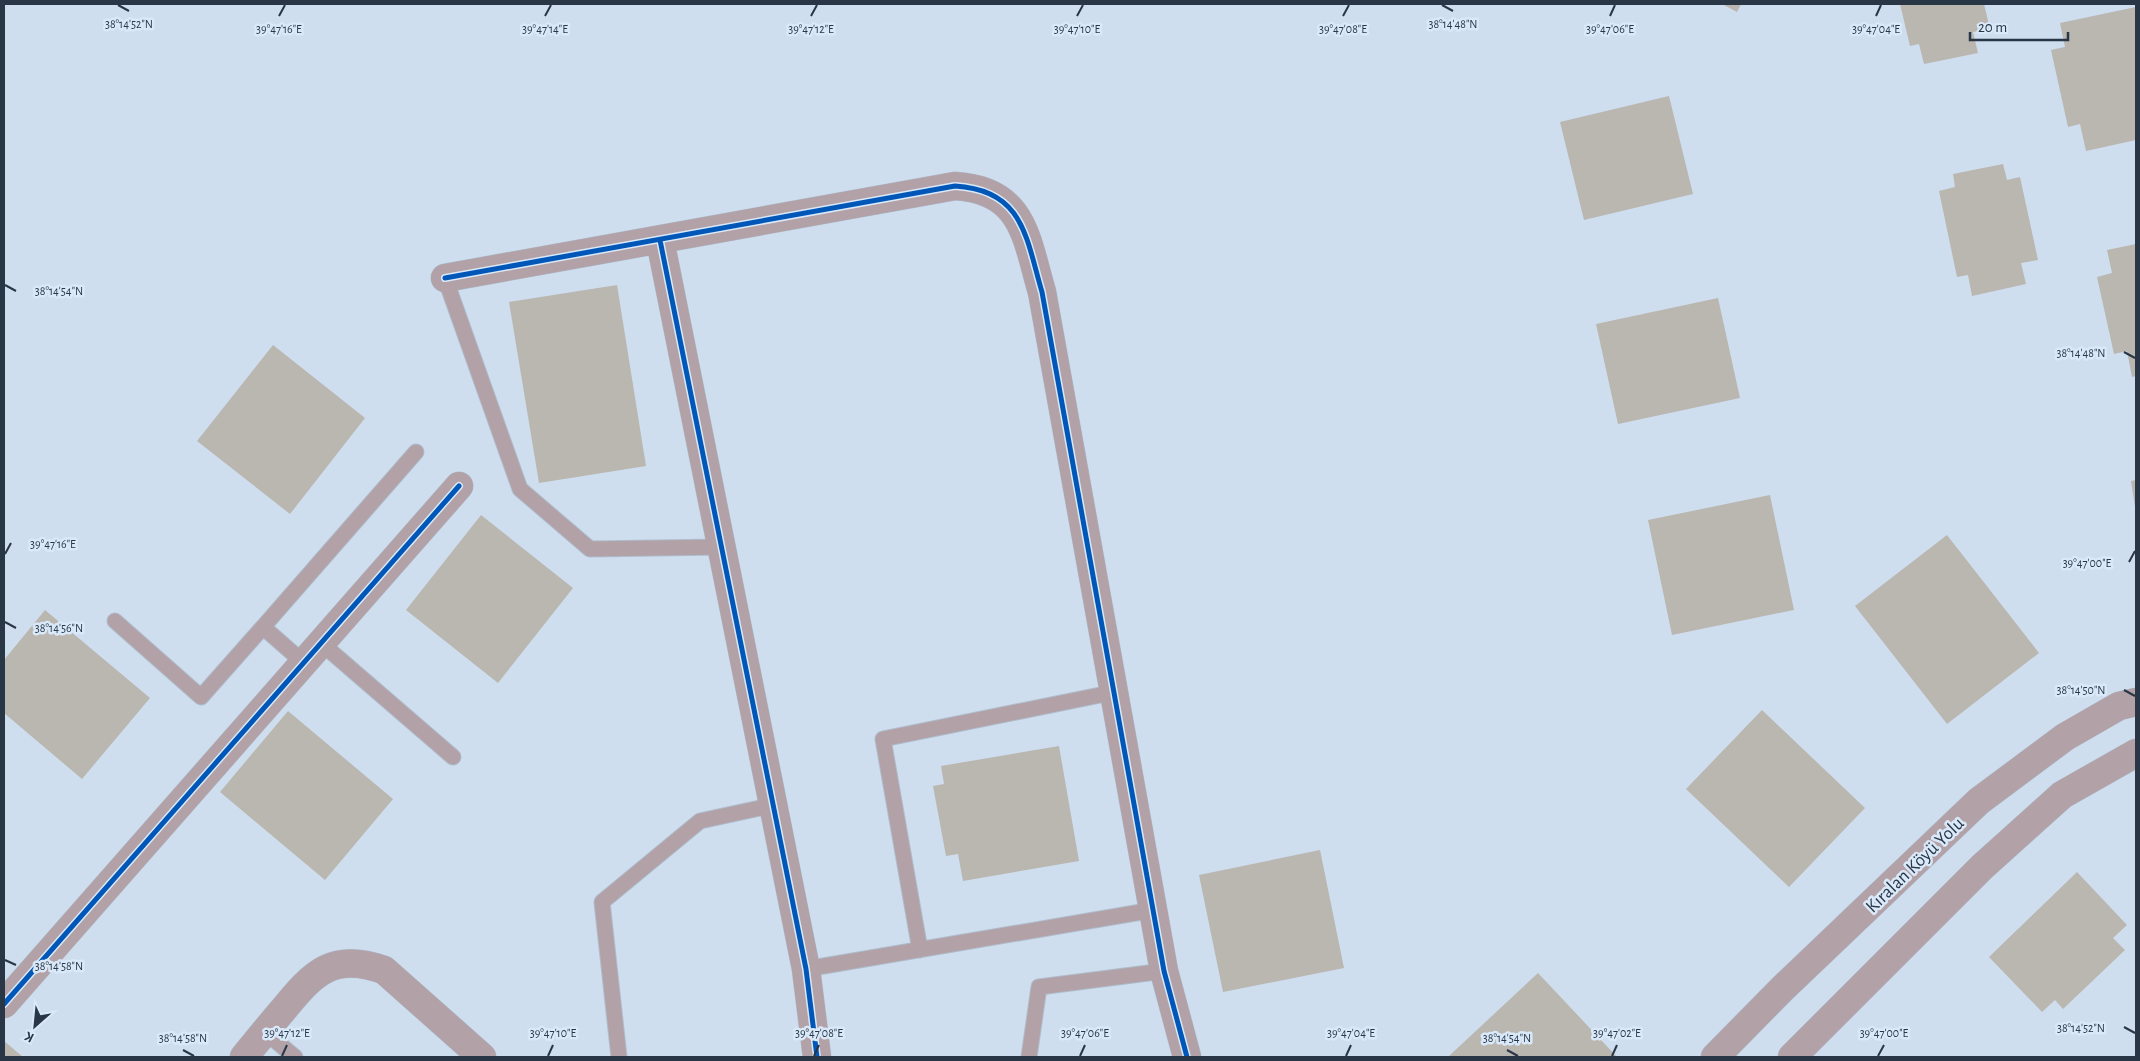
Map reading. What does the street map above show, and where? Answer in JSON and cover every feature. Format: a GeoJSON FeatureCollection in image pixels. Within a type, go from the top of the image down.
{"type":"FeatureCollection","features":[{"type":"Feature","properties":{"kind":"street"},"geometry":{"type":"LineString","coordinates":[[444,278],[955,186],[982,190],[1006,204],[1022,224],[1042,292],[1164,971],[1187,1057]]}},
{"type":"Feature","properties":{"kind":"street"},"geometry":{"type":"LineString","coordinates":[[660,240],[806,969],[817,1057]]}},
{"type":"Feature","properties":{"kind":"street"},"geometry":{"type":"LineString","coordinates":[[4,1004],[459,486]]}},
{"type":"Feature","properties":{"kind":"street","name":"Kıralan Köyü Yolu"},"geometry":{"type":"LineString","coordinates":[[1715,1057],[1782,989],[1979,801],[2065,737],[2119,706],[2136,702]]}},
{"type":"Feature","properties":{"kind":"street"},"geometry":{"type":"LineString","coordinates":[[1792,1057],[1982,867],[2062,795],[2136,753]]}},
{"type":"Feature","properties":{"kind":"street"},"geometry":{"type":"LineString","coordinates":[[244,1057],[306,981],[339,964],[362,964],[384,970],[482,1057]]}},
{"type":"Feature","properties":{"kind":"lane"},"geometry":{"type":"LineString","coordinates":[[444,278],[520,489],[590,549],[722,548]]}},
{"type":"Feature","properties":{"kind":"lane"},"geometry":{"type":"LineString","coordinates":[[114,621],[201,697],[416,452]]}},
{"type":"Feature","properties":{"kind":"lane"},"geometry":{"type":"LineString","coordinates":[[262,627],[312,653],[453,757]]}},
{"type":"Feature","properties":{"kind":"lane"},"geometry":{"type":"LineString","coordinates":[[920,950],[883,739],[1115,692]]}},
{"type":"Feature","properties":{"kind":"lane"},"geometry":{"type":"LineString","coordinates":[[619,1057],[602,902],[700,821],[774,805]]}},
{"type":"Feature","properties":{"kind":"lane"},"geometry":{"type":"LineString","coordinates":[[806,969],[1153,910]]}},
{"type":"Feature","properties":{"kind":"lane"},"geometry":{"type":"LineString","coordinates":[[1029,1057],[1039,987],[1164,971]]}},
{"type":"Feature","properties":{"kind":"lane"},"geometry":{"type":"LineString","coordinates":[[265,1032],[296,1057]]}},
{"type":"Feature","properties":{"kind":"building"},"geometry":{"type":"Polygon","coordinates":[[[1722,4],[1741,4],[1737,12],[1722,4]]]}},
{"type":"Feature","properties":{"kind":"building"},"geometry":{"type":"Polygon","coordinates":[[[1900,4],[1984,4],[1990,29],[1973,32],[1978,53],[1924,64],[1919,44],[1910,46],[1900,4]]]}},
{"type":"Feature","properties":{"kind":"building"},"geometry":{"type":"Polygon","coordinates":[[[2136,7],[2136,140],[2086,151],[2080,124],[2068,127],[2051,50],[2065,47],[2060,23],[2136,7]]]}},
{"type":"Feature","properties":{"kind":"building"},"geometry":{"type":"Polygon","coordinates":[[[1669,96],[1693,194],[1584,220],[1560,122],[1669,96]]]}},
{"type":"Feature","properties":{"kind":"building"},"geometry":{"type":"Polygon","coordinates":[[[2003,164],[2007,180],[2020,177],[2038,260],[2021,263],[2026,284],[1972,296],[1968,275],[1957,277],[1939,191],[1955,187],[1953,174],[2003,164]]]}},
{"type":"Feature","properties":{"kind":"building"},"geometry":{"type":"Polygon","coordinates":[[[2136,244],[2136,376],[2132,377],[2127,351],[2114,354],[2097,277],[2112,273],[2107,250],[2136,244]]]}},
{"type":"Feature","properties":{"kind":"building"},"geometry":{"type":"Polygon","coordinates":[[[617,285],[646,466],[539,483],[509,302],[617,285]]]}},
{"type":"Feature","properties":{"kind":"building"},"geometry":{"type":"Polygon","coordinates":[[[1718,298],[1740,398],[1618,424],[1596,324],[1718,298]]]}},
{"type":"Feature","properties":{"kind":"building"},"geometry":{"type":"Polygon","coordinates":[[[273,345],[365,418],[290,514],[197,441],[273,345]]]}},
{"type":"Feature","properties":{"kind":"building"},"geometry":{"type":"Polygon","coordinates":[[[2136,480],[2136,507],[2135,507],[2131,481],[2136,480]]]}},
{"type":"Feature","properties":{"kind":"building"},"geometry":{"type":"Polygon","coordinates":[[[1770,495],[1794,610],[1672,635],[1648,520],[1770,495]]]}},
{"type":"Feature","properties":{"kind":"building"},"geometry":{"type":"Polygon","coordinates":[[[481,515],[573,588],[498,683],[406,610],[481,515]]]}},
{"type":"Feature","properties":{"kind":"building"},"geometry":{"type":"Polygon","coordinates":[[[1947,535],[2039,653],[1947,724],[1855,606],[1947,535]]]}},
{"type":"Feature","properties":{"kind":"building"},"geometry":{"type":"Polygon","coordinates":[[[45,610],[150,698],[82,779],[4,713],[4,660],[45,610]]]}},
{"type":"Feature","properties":{"kind":"building"},"geometry":{"type":"Polygon","coordinates":[[[1762,710],[1865,808],[1789,887],[1686,789],[1762,710]]]}},
{"type":"Feature","properties":{"kind":"building"},"geometry":{"type":"Polygon","coordinates":[[[288,711],[393,799],[325,880],[220,792],[288,711]]]}},
{"type":"Feature","properties":{"kind":"building"},"geometry":{"type":"Polygon","coordinates":[[[1059,746],[1079,861],[963,881],[958,854],[946,856],[933,786],[944,784],[941,766],[1059,746]]]}},
{"type":"Feature","properties":{"kind":"building"},"geometry":{"type":"Polygon","coordinates":[[[1320,850],[1344,968],[1223,992],[1199,875],[1320,850]]]}},
{"type":"Feature","properties":{"kind":"building"},"geometry":{"type":"Polygon","coordinates":[[[2077,872],[2127,925],[2113,938],[2125,950],[2063,1009],[2055,1000],[2042,1012],[1989,957],[2077,872]]]}},
{"type":"Feature","properties":{"kind":"building"},"geometry":{"type":"Polygon","coordinates":[[[1538,973],[1617,1057],[1449,1056],[1538,973]]]}},
{"type":"Feature","properties":{"kind":"building"},"geometry":{"type":"Polygon","coordinates":[[[4,1041],[23,1057],[4,1057],[4,1041]]]}},
{"type":"Feature","properties":{"kind":"cycle path"},"geometry":{"type":"LineString","coordinates":[[445,278],[955,186],[978,189],[995,197],[1009,207],[1026,236],[1042,292],[1164,971],[1187,1057]]}},
{"type":"Feature","properties":{"kind":"cycle path"},"geometry":{"type":"LineString","coordinates":[[660,240],[806,969],[817,1057]]}},
{"type":"Feature","properties":{"kind":"cycle path"},"geometry":{"type":"LineString","coordinates":[[4,1004],[459,486]]}}]}
